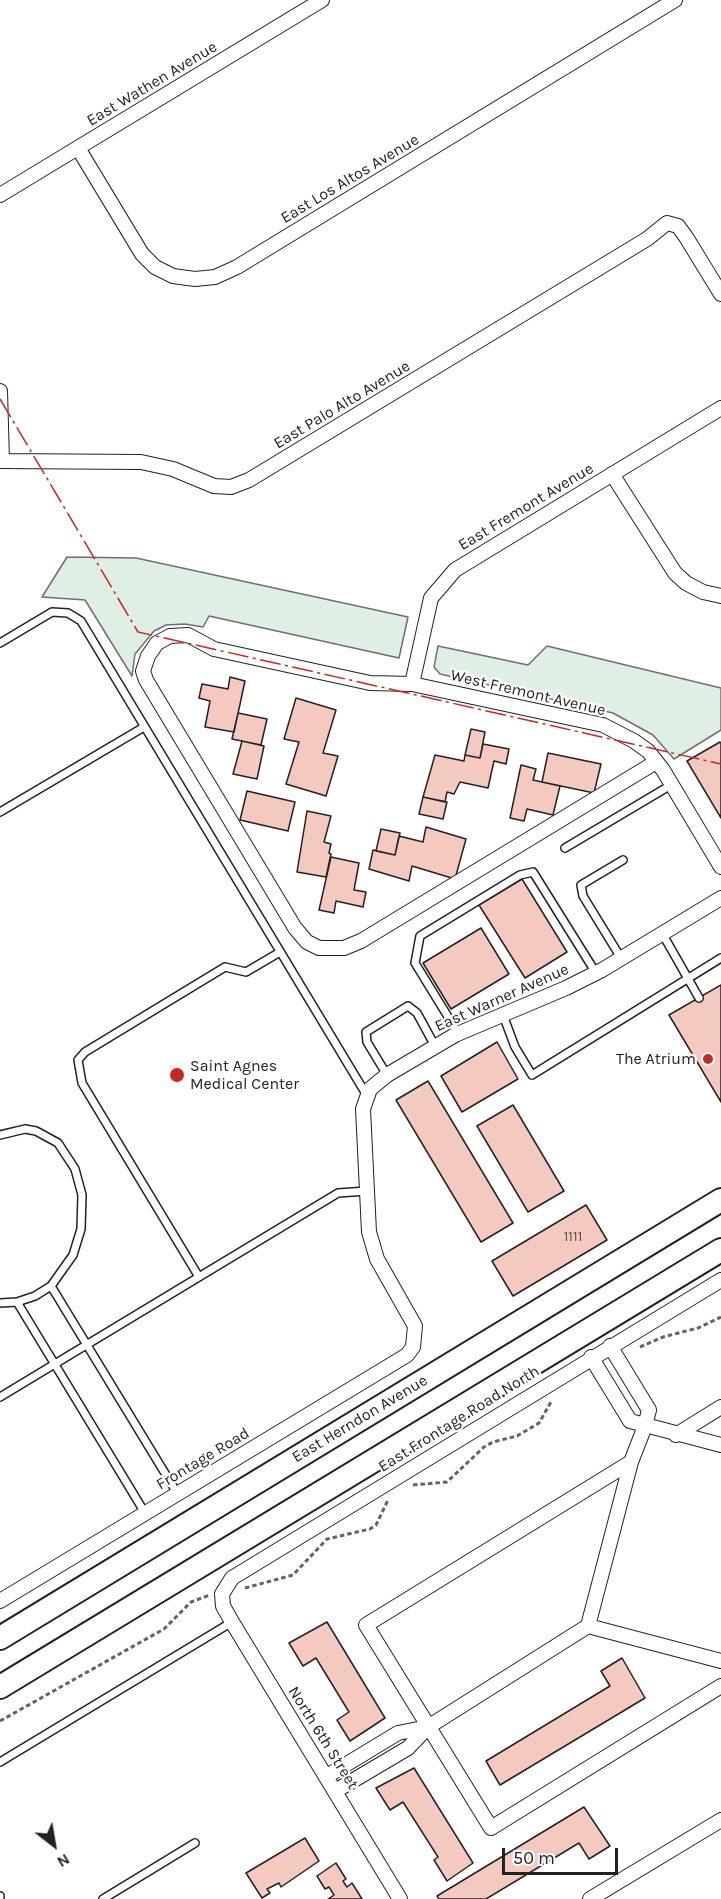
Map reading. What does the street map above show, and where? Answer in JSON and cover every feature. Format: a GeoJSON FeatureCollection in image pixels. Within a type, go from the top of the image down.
{"type":"FeatureCollection","features":[{"type":"Feature","properties":{"kind":"main road","name":"East Herndon Avenue"},"geometry":{"type":"LineString","coordinates":[[0,1638],[721,1200]]}},
{"type":"Feature","properties":{"kind":"main road"},"geometry":{"type":"LineString","coordinates":[[0,1687],[721,1250]]}},
{"type":"Feature","properties":{"kind":"street","name":"East Wathen Avenue"},"geometry":{"type":"LineString","coordinates":[[0,195],[322,0]]}},
{"type":"Feature","properties":{"kind":"street","name":"East Los Altos Avenue"},"geometry":{"type":"LineString","coordinates":[[78,148],[142,254],[155,267],[173,276],[195,279],[215,277],[237,267],[675,0]]}},
{"type":"Feature","properties":{"kind":"street","name":"East Palo Alto Avenue"},"geometry":{"type":"LineString","coordinates":[[1,461],[141,462],[173,469],[214,486],[231,487],[249,480],[647,239],[667,223],[678,226],[721,294]]}},
{"type":"Feature","properties":{"kind":"street"},"geometry":{"type":"LineString","coordinates":[[0,391],[1,461]]}},
{"type":"Feature","properties":{"kind":"street","name":"East Fremont Avenue"},"geometry":{"type":"LineString","coordinates":[[412,684],[431,598],[444,581],[469,560],[721,408]]}},
{"type":"Feature","properties":{"kind":"street"},"geometry":{"type":"LineString","coordinates":[[612,474],[675,573],[686,583],[703,592],[721,596]]}},
{"type":"Feature","properties":{"kind":"street","name":"West Fremont Avenue"},"geometry":{"type":"LineString","coordinates":[[656,762],[361,940],[344,948],[319,948],[307,942],[295,928],[146,680],[143,671],[148,656],[157,643],[170,636],[188,635],[214,649],[370,683],[412,684],[603,725],[634,741],[656,762],[721,867]]}},
{"type":"Feature","properties":{"kind":"street","name":"East Warner Avenue"},"geometry":{"type":"LineString","coordinates":[[366,1094],[387,1075],[435,1046],[459,1033],[596,973],[721,898]]}},
{"type":"Feature","properties":{"kind":"street"},"geometry":{"type":"LineString","coordinates":[[366,1094],[363,1109],[367,1191]]}},
{"type":"Feature","properties":{"kind":"street","name":"Frontage Road"},"geometry":{"type":"LineString","coordinates":[[0,1601],[407,1355],[415,1338],[415,1326],[382,1267],[371,1242],[367,1191]]}},
{"type":"Feature","properties":{"kind":"street","name":"East Frontage Road North"},"geometry":{"type":"LineString","coordinates":[[222,1594],[232,1578],[591,1357],[721,1280]]}},
{"type":"Feature","properties":{"kind":"street"},"geometry":{"type":"LineString","coordinates":[[337,1790],[408,1748],[428,1727],[588,1626],[631,1462],[649,1410],[610,1346]]}},
{"type":"Feature","properties":{"kind":"street"},"geometry":{"type":"LineString","coordinates":[[591,1357],[630,1421],[676,1435],[721,1445]]}},
{"type":"Feature","properties":{"kind":"street"},"geometry":{"type":"LineString","coordinates":[[676,1435],[721,1407]]}},
{"type":"Feature","properties":{"kind":"street"},"geometry":{"type":"LineString","coordinates":[[631,1462],[366,1625],[490,1828],[721,1686]]}},
{"type":"Feature","properties":{"kind":"street","name":"North 6th Street"},"geometry":{"type":"LineString","coordinates":[[222,1594],[223,1606],[232,1622],[337,1790],[400,1899]]}},
{"type":"Feature","properties":{"kind":"street"},"geometry":{"type":"LineString","coordinates":[[588,1626],[721,1661]]}},
{"type":"Feature","properties":{"kind":"street"},"geometry":{"type":"LineString","coordinates":[[327,1776],[398,1733],[428,1727]]}},
{"type":"Feature","properties":{"kind":"street"},"geometry":{"type":"LineString","coordinates":[[590,1899],[721,1820]]}},
{"type":"Feature","properties":{"kind":"lane"},"geometry":{"type":"LineString","coordinates":[[0,643],[52,612],[75,616],[81,621],[366,1094]]}},
{"type":"Feature","properties":{"kind":"lane"},"geometry":{"type":"LineString","coordinates":[[0,812],[144,727]]}},
{"type":"Feature","properties":{"kind":"lane"},"geometry":{"type":"LineString","coordinates":[[565,848],[671,785]]}},
{"type":"Feature","properties":{"kind":"lane"},"geometry":{"type":"LineString","coordinates":[[621,958],[583,896],[581,885],[623,860]]}},
{"type":"Feature","properties":{"kind":"lane"},"geometry":{"type":"LineString","coordinates":[[459,1033],[415,963],[420,936],[520,875],[533,872],[596,973]]}},
{"type":"Feature","properties":{"kind":"lane"},"geometry":{"type":"LineString","coordinates":[[662,933],[699,998]]}},
{"type":"Feature","properties":{"kind":"lane"},"geometry":{"type":"LineString","coordinates":[[199,1277],[88,1094],[78,1067],[78,1060],[85,1052],[225,967],[246,972],[280,952]]}},
{"type":"Feature","properties":{"kind":"lane"},"geometry":{"type":"LineString","coordinates":[[503,1014],[515,1047],[532,1075],[721,958]]}},
{"type":"Feature","properties":{"kind":"lane"},"geometry":{"type":"LineString","coordinates":[[387,1075],[367,1042],[366,1032],[408,1006],[417,1013],[435,1046]]}},
{"type":"Feature","properties":{"kind":"lane"},"geometry":{"type":"LineString","coordinates":[[0,1135],[25,1129],[47,1136],[58,1143],[68,1155],[80,1181],[83,1205],[77,1244],[66,1268],[51,1286],[35,1296],[17,1302],[0,1303]]}},
{"type":"Feature","properties":{"kind":"lane"},"geometry":{"type":"LineString","coordinates":[[0,1397],[338,1193],[367,1191]]}},
{"type":"Feature","properties":{"kind":"lane"},"geometry":{"type":"LineString","coordinates":[[51,1286],[177,1494]]}},
{"type":"Feature","properties":{"kind":"lane"},"geometry":{"type":"LineString","coordinates":[[17,1302],[145,1513]]}},
{"type":"Feature","properties":{"kind":"lane"},"geometry":{"type":"LineString","coordinates":[[0,1762],[232,1622]]}},
{"type":"Feature","properties":{"kind":"lane"},"geometry":{"type":"LineString","coordinates":[[103,1899],[195,1843]]}},
{"type":"Feature","properties":{"kind":"path"},"geometry":{"type":"LineString","coordinates":[[618,1359],[663,1337],[698,1328],[721,1317]]}},
{"type":"Feature","properties":{"kind":"path"},"geometry":{"type":"LineString","coordinates":[[409,1484],[447,1482],[493,1442],[517,1436],[539,1423],[554,1397]]}},
{"type":"Feature","properties":{"kind":"path"},"geometry":{"type":"LineString","coordinates":[[0,1721],[164,1629],[191,1602],[206,1595],[222,1594],[293,1575],[327,1539],[340,1534],[357,1533],[376,1525],[390,1497]]}},
{"type":"Feature","properties":{"kind":"green space"},"geometry":{"type":"Polygon","coordinates":[[[67,557],[136,558],[408,617],[399,658],[209,616],[203,627],[185,624],[166,625],[154,631],[135,654],[132,676],[85,600],[42,597],[67,557]]]}},
{"type":"Feature","properties":{"kind":"green space"},"geometry":{"type":"Polygon","coordinates":[[[438,646],[528,665],[547,646],[721,688],[721,730],[674,759],[653,735],[613,713],[440,674],[434,667],[438,646]]]}},
{"type":"Feature","properties":{"kind":"building"},"geometry":{"type":"Polygon","coordinates":[[[230,677],[245,681],[234,732],[205,727],[210,701],[199,698],[202,684],[228,689],[230,677]]]}},
{"type":"Feature","properties":{"kind":"building"},"geometry":{"type":"Polygon","coordinates":[[[296,698],[336,710],[323,753],[338,756],[326,796],[286,784],[299,742],[284,739],[296,698]]]}},
{"type":"Feature","properties":{"kind":"building"},"geometry":{"type":"Polygon","coordinates":[[[238,713],[267,719],[261,745],[232,739],[238,713]]]}},
{"type":"Feature","properties":{"kind":"building"},"geometry":{"type":"Polygon","coordinates":[[[471,729],[485,732],[480,758],[465,755],[471,729]]]}},
{"type":"Feature","properties":{"kind":"building"},"geometry":{"type":"Polygon","coordinates":[[[242,741],[264,746],[257,779],[233,774],[242,741]]]}},
{"type":"Feature","properties":{"kind":"building"},"geometry":{"type":"Polygon","coordinates":[[[721,743],[721,818],[687,761],[721,743]]]}},
{"type":"Feature","properties":{"kind":"building"},"geometry":{"type":"Polygon","coordinates":[[[483,744],[509,749],[506,764],[494,761],[488,788],[460,782],[454,794],[447,792],[445,802],[423,797],[435,755],[464,761],[465,755],[480,758],[483,744]]]}},
{"type":"Feature","properties":{"kind":"building"},"geometry":{"type":"Polygon","coordinates":[[[548,753],[601,764],[594,793],[542,782],[548,753]]]}},
{"type":"Feature","properties":{"kind":"building"},"geometry":{"type":"Polygon","coordinates":[[[521,765],[536,769],[533,780],[560,786],[553,815],[527,809],[524,821],[510,818],[521,765]]]}},
{"type":"Feature","properties":{"kind":"building"},"geometry":{"type":"Polygon","coordinates":[[[247,791],[295,802],[288,831],[240,820],[247,791]]]}},
{"type":"Feature","properties":{"kind":"building"},"geometry":{"type":"Polygon","coordinates":[[[423,797],[447,802],[443,819],[419,814],[423,797]]]}},
{"type":"Feature","properties":{"kind":"building"},"geometry":{"type":"Polygon","coordinates":[[[307,811],[331,816],[324,842],[331,844],[326,877],[297,872],[307,811]]]}},
{"type":"Feature","properties":{"kind":"building"},"geometry":{"type":"Polygon","coordinates":[[[426,827],[466,839],[455,879],[412,866],[409,881],[369,869],[373,850],[395,855],[399,836],[423,842],[426,827]]]}},
{"type":"Feature","properties":{"kind":"building"},"geometry":{"type":"Polygon","coordinates":[[[381,829],[400,833],[395,855],[376,851],[381,829]]]}},
{"type":"Feature","properties":{"kind":"building"},"geometry":{"type":"Polygon","coordinates":[[[331,857],[359,863],[354,890],[366,892],[363,907],[336,901],[334,913],[319,910],[331,857]]]}},
{"type":"Feature","properties":{"kind":"building"},"geometry":{"type":"Polygon","coordinates":[[[522,879],[567,952],[525,978],[479,905],[522,879]]]}},
{"type":"Feature","properties":{"kind":"building"},"geometry":{"type":"Polygon","coordinates":[[[481,928],[509,974],[451,1009],[423,963],[481,928]]]}},
{"type":"Feature","properties":{"kind":"building","name":"The Atrium"},"geometry":{"type":"Polygon","coordinates":[[[721,985],[721,1102],[669,1015],[721,985]]]}},
{"type":"Feature","properties":{"kind":"building"},"geometry":{"type":"Polygon","coordinates":[[[497,1042],[518,1079],[462,1112],[441,1076],[497,1042]]]}},
{"type":"Feature","properties":{"kind":"building"},"geometry":{"type":"Polygon","coordinates":[[[428,1081],[513,1223],[481,1242],[396,1100],[428,1081]]]}},
{"type":"Feature","properties":{"kind":"building"},"geometry":{"type":"Polygon","coordinates":[[[513,1105],[564,1191],[528,1212],[477,1126],[513,1105]]]}},
{"type":"Feature","properties":{"kind":"building"},"geometry":{"type":"Polygon","coordinates":[[[586,1205],[607,1240],[513,1296],[492,1261],[586,1205]]]}},
{"type":"Feature","properties":{"kind":"building"},"geometry":{"type":"Polygon","coordinates":[[[327,1622],[385,1718],[350,1741],[337,1720],[349,1712],[316,1658],[303,1666],[289,1643],[327,1622]]]}},
{"type":"Feature","properties":{"kind":"building"},"geometry":{"type":"Polygon","coordinates":[[[622,1658],[645,1698],[500,1785],[486,1761],[610,1686],[601,1671],[622,1658]]]}},
{"type":"Feature","properties":{"kind":"building"},"geometry":{"type":"Polygon","coordinates":[[[414,1768],[473,1863],[447,1881],[434,1860],[438,1857],[403,1802],[390,1810],[376,1788],[414,1768]]]}},
{"type":"Feature","properties":{"kind":"building"},"geometry":{"type":"Polygon","coordinates":[[[584,1807],[610,1846],[589,1859],[579,1843],[486,1899],[439,1899],[437,1896],[584,1807]]]}},
{"type":"Feature","properties":{"kind":"building"},"geometry":{"type":"Polygon","coordinates":[[[305,1838],[319,1861],[281,1887],[279,1883],[267,1889],[270,1893],[262,1898],[246,1873],[305,1838]]]}},
{"type":"Feature","properties":{"kind":"building"},"geometry":{"type":"Polygon","coordinates":[[[336,1863],[346,1879],[343,1881],[347,1887],[352,1883],[362,1899],[328,1899],[334,1895],[329,1887],[325,1889],[317,1876],[336,1863]]]}},
{"type":"Feature","properties":{"kind":"power"},"geometry":{"type":"LineString","coordinates":[[0,399],[138,632],[721,764]]}},
{"type":"Feature","properties":{"kind":"place","name":"The Atrium"},"geometry":{"type":"Point","coordinates":[708,1059]}},
{"type":"Feature","properties":{"kind":"place","name":"Saint Agnes Medical Center"},"geometry":{"type":"Point","coordinates":[177,1075]}}]}
